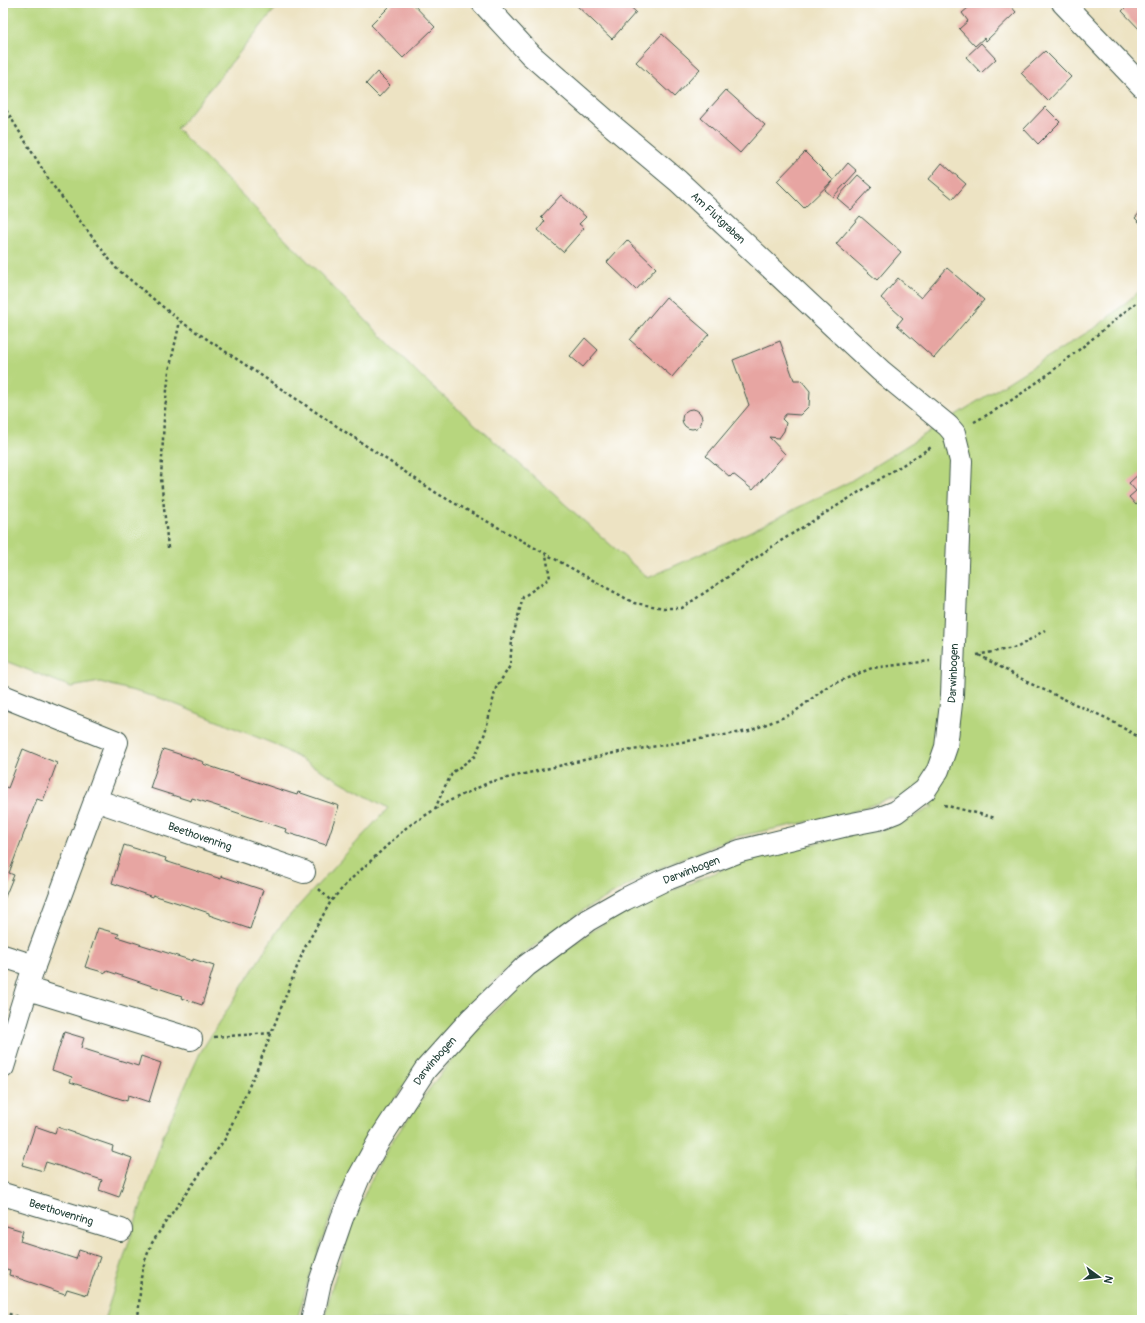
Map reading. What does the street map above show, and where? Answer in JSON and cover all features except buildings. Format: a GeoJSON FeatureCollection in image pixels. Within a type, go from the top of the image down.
{"type":"FeatureCollection","features":[{"type":"Feature","properties":{"kind":"street","name":"Am Flutgraben"},"geometry":{"type":"LineString","coordinates":[[483,3],[530,55],[678,181],[881,371],[948,426],[954,433]]}},
{"type":"Feature","properties":{"kind":"street"},"geometry":{"type":"LineString","coordinates":[[1063,3],[1142,86]]}},
{"type":"Feature","properties":{"kind":"street","name":"Darwinbogen"},"geometry":{"type":"LineString","coordinates":[[312,1320],[320,1282],[342,1218],[359,1177],[380,1139],[425,1070],[470,1020],[526,966],[588,920],[625,899],[662,881],[740,851],[878,819],[896,812],[924,790],[938,770],[946,747],[952,695],[961,460],[954,433]]}},
{"type":"Feature","properties":{"kind":"street"},"geometry":{"type":"LineString","coordinates":[[3,696],[117,742],[34,966],[3,1067]]}},
{"type":"Feature","properties":{"kind":"street","name":"Beethovenring"},"geometry":{"type":"LineString","coordinates":[[96,800],[304,872]]}},
{"type":"Feature","properties":{"kind":"street"},"geometry":{"type":"LineString","coordinates":[[3,956],[34,966]]}},
{"type":"Feature","properties":{"kind":"street"},"geometry":{"type":"LineString","coordinates":[[28,989],[191,1039]]}},
{"type":"Feature","properties":{"kind":"street","name":"Beethovenring"},"geometry":{"type":"LineString","coordinates":[[3,1194],[121,1230]]}},
{"type":"Feature","properties":{"kind":"path"},"geometry":{"type":"LineString","coordinates":[[3,105],[51,183],[116,268],[180,321],[438,494],[634,603],[664,608],[682,608],[779,542],[954,433],[995,412],[1048,374],[1142,298]]}},
{"type":"Feature","properties":{"kind":"path"},"geometry":{"type":"LineString","coordinates":[[168,548],[160,478],[163,426],[169,371],[180,321]]}},
{"type":"Feature","properties":{"kind":"path"},"geometry":{"type":"LineString","coordinates":[[435,809],[444,788],[454,772],[475,756],[485,733],[496,688],[510,666],[512,640],[523,597],[550,578],[546,554]]}},
{"type":"Feature","properties":{"kind":"path"},"geometry":{"type":"LineString","coordinates":[[138,1320],[141,1278],[145,1260],[152,1243],[225,1139],[258,1067],[304,949],[331,902],[348,882],[407,827],[445,803],[490,782],[614,753],[749,731],[792,714],[828,686],[872,668],[979,655],[1018,648],[1044,630]]}},
{"type":"Feature","properties":{"kind":"path"},"geometry":{"type":"LineString","coordinates":[[979,655],[1029,683],[1108,719],[1142,739]]}},
{"type":"Feature","properties":{"kind":"path"},"geometry":{"type":"LineString","coordinates":[[924,790],[940,804],[996,818]]}},
{"type":"Feature","properties":{"kind":"path"},"geometry":{"type":"LineString","coordinates":[[191,1039],[272,1033]]}},
{"type":"Feature","properties":{"kind":"path"},"geometry":{"type":"LineString","coordinates":[[3,1312],[28,1320]]}},
{"type":"Feature","properties":{"kind":"green space"},"geometry":{"type":"Polygon","coordinates":[[[3,3],[280,3],[177,129],[422,377],[648,578],[747,533],[849,482],[1099,325],[1142,289],[1142,1320],[324,1320],[331,1291],[352,1223],[370,1182],[390,1144],[436,1080],[477,1029],[533,975],[594,930],[629,909],[743,861],[851,835],[882,830],[904,822],[934,806],[890,799],[845,814],[735,837],[658,869],[585,909],[520,956],[463,1011],[420,1064],[371,1132],[350,1171],[332,1213],[309,1278],[297,1320],[104,1320],[163,1136],[200,1053],[281,925],[388,808],[274,744],[160,698],[100,682],[71,687],[3,660],[3,3]]]}}]}
